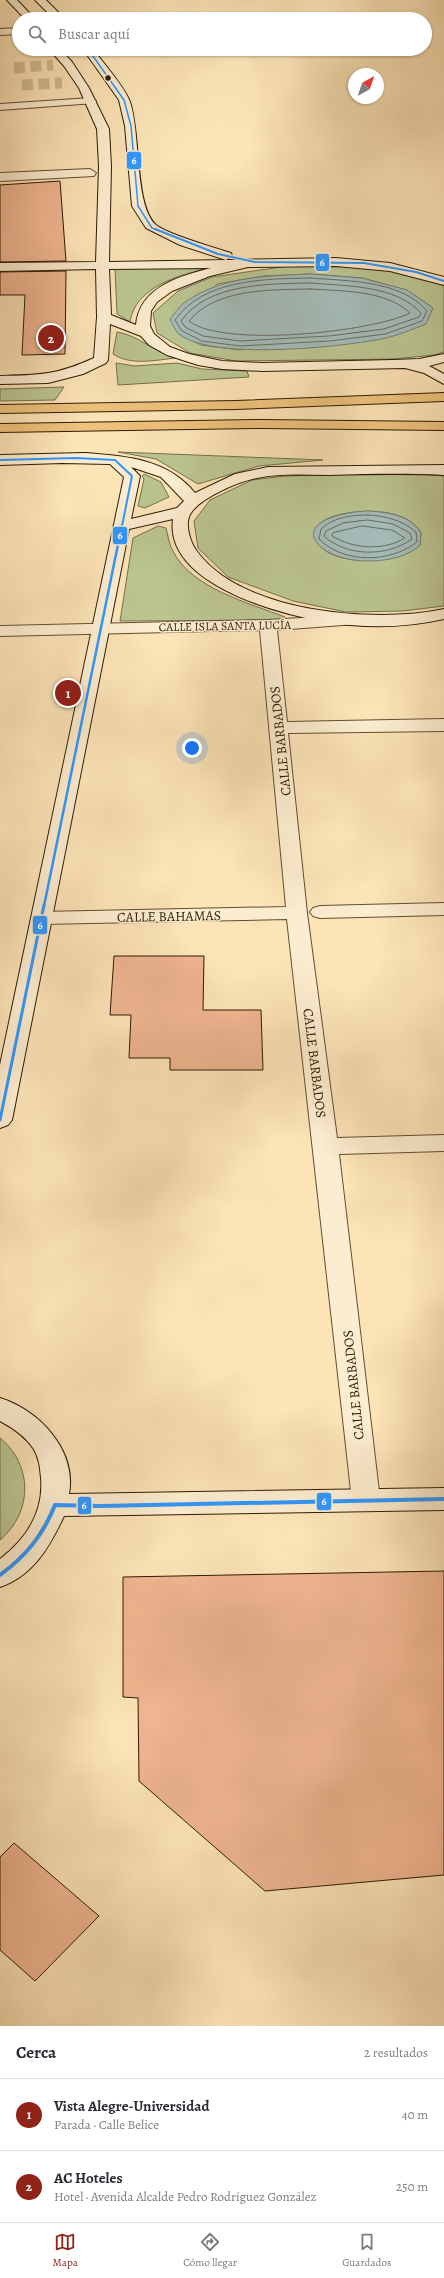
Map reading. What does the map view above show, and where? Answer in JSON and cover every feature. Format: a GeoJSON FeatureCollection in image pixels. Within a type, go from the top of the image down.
{"type":"FeatureCollection","features":[{"type":"Feature","properties":{"kind":"highway"},"geometry":{"type":"LineString","coordinates":[[0,409],[389,400],[444,397]]}},
{"type":"Feature","properties":{"kind":"highway"},"geometry":{"type":"LineString","coordinates":[[0,428],[261,424],[438,426]]}},
{"type":"Feature","properties":{"kind":"street"},"geometry":{"type":"LineString","coordinates":[[12,0],[23,12]]}},
{"type":"Feature","properties":{"kind":"street"},"geometry":{"type":"LineString","coordinates":[[40,0],[53,12]]}},
{"type":"Feature","properties":{"kind":"street"},"geometry":{"type":"LineString","coordinates":[[0,32],[12,31]]}},
{"type":"Feature","properties":{"kind":"street"},"geometry":{"type":"LineString","coordinates":[[0,380],[48,379],[78,371],[101,360],[104,317],[102,264],[105,166],[103,129],[91,101],[68,64],[61,56]]}},
{"type":"Feature","properties":{"kind":"street"},"geometry":{"type":"LineString","coordinates":[[93,56],[124,100],[131,126],[138,206],[152,228],[218,254],[255,262]]}},
{"type":"Feature","properties":{"kind":"street"},"geometry":{"type":"LineString","coordinates":[[0,107],[91,101]]}},
{"type":"Feature","properties":{"kind":"street"},"geometry":{"type":"LineString","coordinates":[[0,177],[90,173]]}},
{"type":"Feature","properties":{"kind":"street"},"geometry":{"type":"LineString","coordinates":[[145,333],[142,322],[143,312],[161,292],[176,284],[211,271],[255,262]]}},
{"type":"Feature","properties":{"kind":"street"},"geometry":{"type":"LineString","coordinates":[[0,266],[255,262],[364,263],[416,272],[444,281]]}},
{"type":"Feature","properties":{"kind":"street"},"geometry":{"type":"LineString","coordinates":[[104,317],[145,333],[166,350],[185,357],[232,366],[404,363],[444,358]]}},
{"type":"Feature","properties":{"kind":"street"},"geometry":{"type":"LineString","coordinates":[[404,363],[428,370],[444,380]]}},
{"type":"Feature","properties":{"kind":"street"},"geometry":{"type":"LineString","coordinates":[[0,460],[76,458],[116,460],[142,464],[166,474],[184,490],[188,507],[179,524],[182,538],[189,553],[219,582],[275,605],[350,620],[436,619],[444,614]]}},
{"type":"Feature","properties":{"kind":"street"},"geometry":{"type":"LineString","coordinates":[[417,469],[444,459]]}},
{"type":"Feature","properties":{"kind":"street"},"geometry":{"type":"LineString","coordinates":[[0,1120],[132,476],[116,460]]}},
{"type":"Feature","properties":{"kind":"street"},"geometry":{"type":"LineString","coordinates":[[122,526],[188,507],[224,485],[248,475],[299,470],[444,470]]}},
{"type":"Feature","properties":{"kind":"street","name":"CALLE ISLA SANTA LUCÍA"},"geometry":{"type":"LineString","coordinates":[[0,631],[268,625],[350,620]]}},
{"type":"Feature","properties":{"kind":"street","name":"CALLE BARBADOS"},"geometry":{"type":"LineString","coordinates":[[268,625],[297,913],[326,1146],[366,1500]]}},
{"type":"Feature","properties":{"kind":"street"},"geometry":{"type":"LineString","coordinates":[[279,728],[444,725]]}},
{"type":"Feature","properties":{"kind":"street"},"geometry":{"type":"LineString","coordinates":[[320,912],[444,909]]}},
{"type":"Feature","properties":{"kind":"street","name":"CALLE BAHAMAS"},"geometry":{"type":"LineString","coordinates":[[41,918],[297,913]]}},
{"type":"Feature","properties":{"kind":"street"},"geometry":{"type":"LineString","coordinates":[[326,1146],[444,1143]]}},
{"type":"Feature","properties":{"kind":"street"},"geometry":{"type":"LineString","coordinates":[[0,1408],[24,1422],[38,1435],[48,1450],[55,1467],[57,1486],[55,1505],[50,1520],[32,1549],[19,1562],[0,1575]]}},
{"type":"Feature","properties":{"kind":"street"},"geometry":{"type":"LineString","coordinates":[[55,1505],[101,1506],[444,1499]]}},
{"type":"Feature","properties":{"kind":"green space"},"geometry":{"type":"Polygon","coordinates":[[[288,266],[368,268],[388,270],[427,279],[444,286],[444,352],[434,355],[394,359],[236,361],[190,353],[157,333],[153,313],[178,291],[212,277],[288,266]],[[310,274],[264,276],[217,284],[179,334],[201,345],[240,350],[433,308],[406,290],[362,278],[310,274]]]}},
{"type":"Feature","properties":{"kind":"green space"},"geometry":{"type":"Polygon","coordinates":[[[115,268],[209,268],[185,274],[160,284],[149,291],[140,300],[134,310],[130,322],[117,314],[115,268]]]}},
{"type":"Feature","properties":{"kind":"green space"},"geometry":{"type":"Polygon","coordinates":[[[117,332],[132,337],[168,356],[176,358],[136,361],[120,358],[113,354],[117,332]]]}},
{"type":"Feature","properties":{"kind":"green space"},"geometry":{"type":"Polygon","coordinates":[[[116,363],[135,366],[177,363],[202,369],[247,371],[249,377],[118,385],[116,363]]]}},
{"type":"Feature","properties":{"kind":"green space"},"geometry":{"type":"Polygon","coordinates":[[[64,387],[55,400],[0,401],[0,389],[64,387]]]}},
{"type":"Feature","properties":{"kind":"green space"},"geometry":{"type":"Polygon","coordinates":[[[118,452],[323,460],[259,466],[198,484],[156,459],[118,452]]]}},
{"type":"Feature","properties":{"kind":"green space"},"geometry":{"type":"Polygon","coordinates":[[[398,473],[444,476],[444,606],[403,611],[346,612],[293,601],[228,577],[198,548],[194,521],[210,500],[252,480],[285,476],[398,473]],[[362,511],[337,515],[320,523],[314,533],[319,545],[329,553],[343,558],[378,560],[395,557],[409,552],[420,545],[421,533],[416,526],[408,520],[400,516],[381,512],[362,511]]]}},
{"type":"Feature","properties":{"kind":"green space"},"geometry":{"type":"Polygon","coordinates":[[[144,474],[161,482],[169,497],[145,508],[138,506],[144,479],[142,476],[144,474]]]}},
{"type":"Feature","properties":{"kind":"green space"},"geometry":{"type":"Polygon","coordinates":[[[158,526],[166,528],[173,551],[182,564],[193,575],[222,593],[285,617],[278,620],[120,621],[133,538],[158,526]]]}},
{"type":"Feature","properties":{"kind":"green space"},"geometry":{"type":"Polygon","coordinates":[[[0,1438],[11,1449],[19,1461],[25,1489],[19,1516],[11,1529],[0,1540],[0,1438]]]}},
{"type":"Feature","properties":{"kind":"water"},"geometry":{"type":"Polygon","coordinates":[[[310,274],[362,278],[407,290],[433,308],[426,324],[391,337],[341,345],[279,350],[248,350],[219,347],[196,342],[179,334],[170,319],[184,303],[201,293],[231,282],[262,277],[310,274]]]}},
{"type":"Feature","properties":{"kind":"water"},"geometry":{"type":"Polygon","coordinates":[[[368,511],[382,512],[405,518],[417,527],[421,533],[420,545],[411,552],[398,557],[369,561],[340,557],[327,552],[318,544],[314,535],[315,528],[321,523],[330,518],[341,515],[368,511]]]}},
{"type":"Feature","properties":{"kind":"building"},"geometry":{"type":"Polygon","coordinates":[[[60,181],[66,261],[0,262],[0,185],[60,181]]]}},
{"type":"Feature","properties":{"kind":"building"},"geometry":{"type":"Polygon","coordinates":[[[66,271],[65,354],[22,355],[25,295],[0,295],[0,272],[66,271]]]}},
{"type":"Feature","properties":{"kind":"building"},"geometry":{"type":"Polygon","coordinates":[[[114,956],[204,956],[203,1010],[261,1010],[263,1070],[170,1070],[170,1058],[129,1058],[131,1015],[110,1015],[114,956]]]}},
{"type":"Feature","properties":{"kind":"building"},"geometry":{"type":"Polygon","coordinates":[[[444,1571],[444,1875],[265,1891],[139,1781],[138,1698],[123,1697],[123,1577],[444,1571]]]}},
{"type":"Feature","properties":{"kind":"building"},"geometry":{"type":"Polygon","coordinates":[[[14,1843],[99,1916],[35,1981],[0,1950],[0,1857],[14,1843]]]}},
{"type":"Feature","properties":{"kind":"tunnel"},"geometry":{"type":"LineString","coordinates":[[14,68],[53,65]]}},
{"type":"Feature","properties":{"kind":"tunnel"},"geometry":{"type":"LineString","coordinates":[[22,85],[62,83]]}},
{"type":"Feature","properties":{"kind":"transit line","name":"6"},"geometry":{"type":"LineString","coordinates":[[93,56],[124,100],[131,126],[138,206],[152,228],[218,254],[255,262],[364,263],[416,272],[444,281]]}},
{"type":"Feature","properties":{"kind":"transit line","name":"6"},"geometry":{"type":"LineString","coordinates":[[0,460],[76,458],[115,460],[132,476],[0,1120]]}},
{"type":"Feature","properties":{"kind":"transit line","name":"6"},"geometry":{"type":"LineString","coordinates":[[0,1575],[18,1561],[34,1544],[46,1526],[55,1505],[101,1506],[444,1499]]}},
{"type":"Feature","properties":{"kind":"place","name":"AC Hoteles"},"geometry":{"type":"Point","coordinates":[51,338]}},
{"type":"Feature","properties":{"kind":"place","name":"Vista Alegre-Universidad"},"geometry":{"type":"Point","coordinates":[68,693]}}]}
